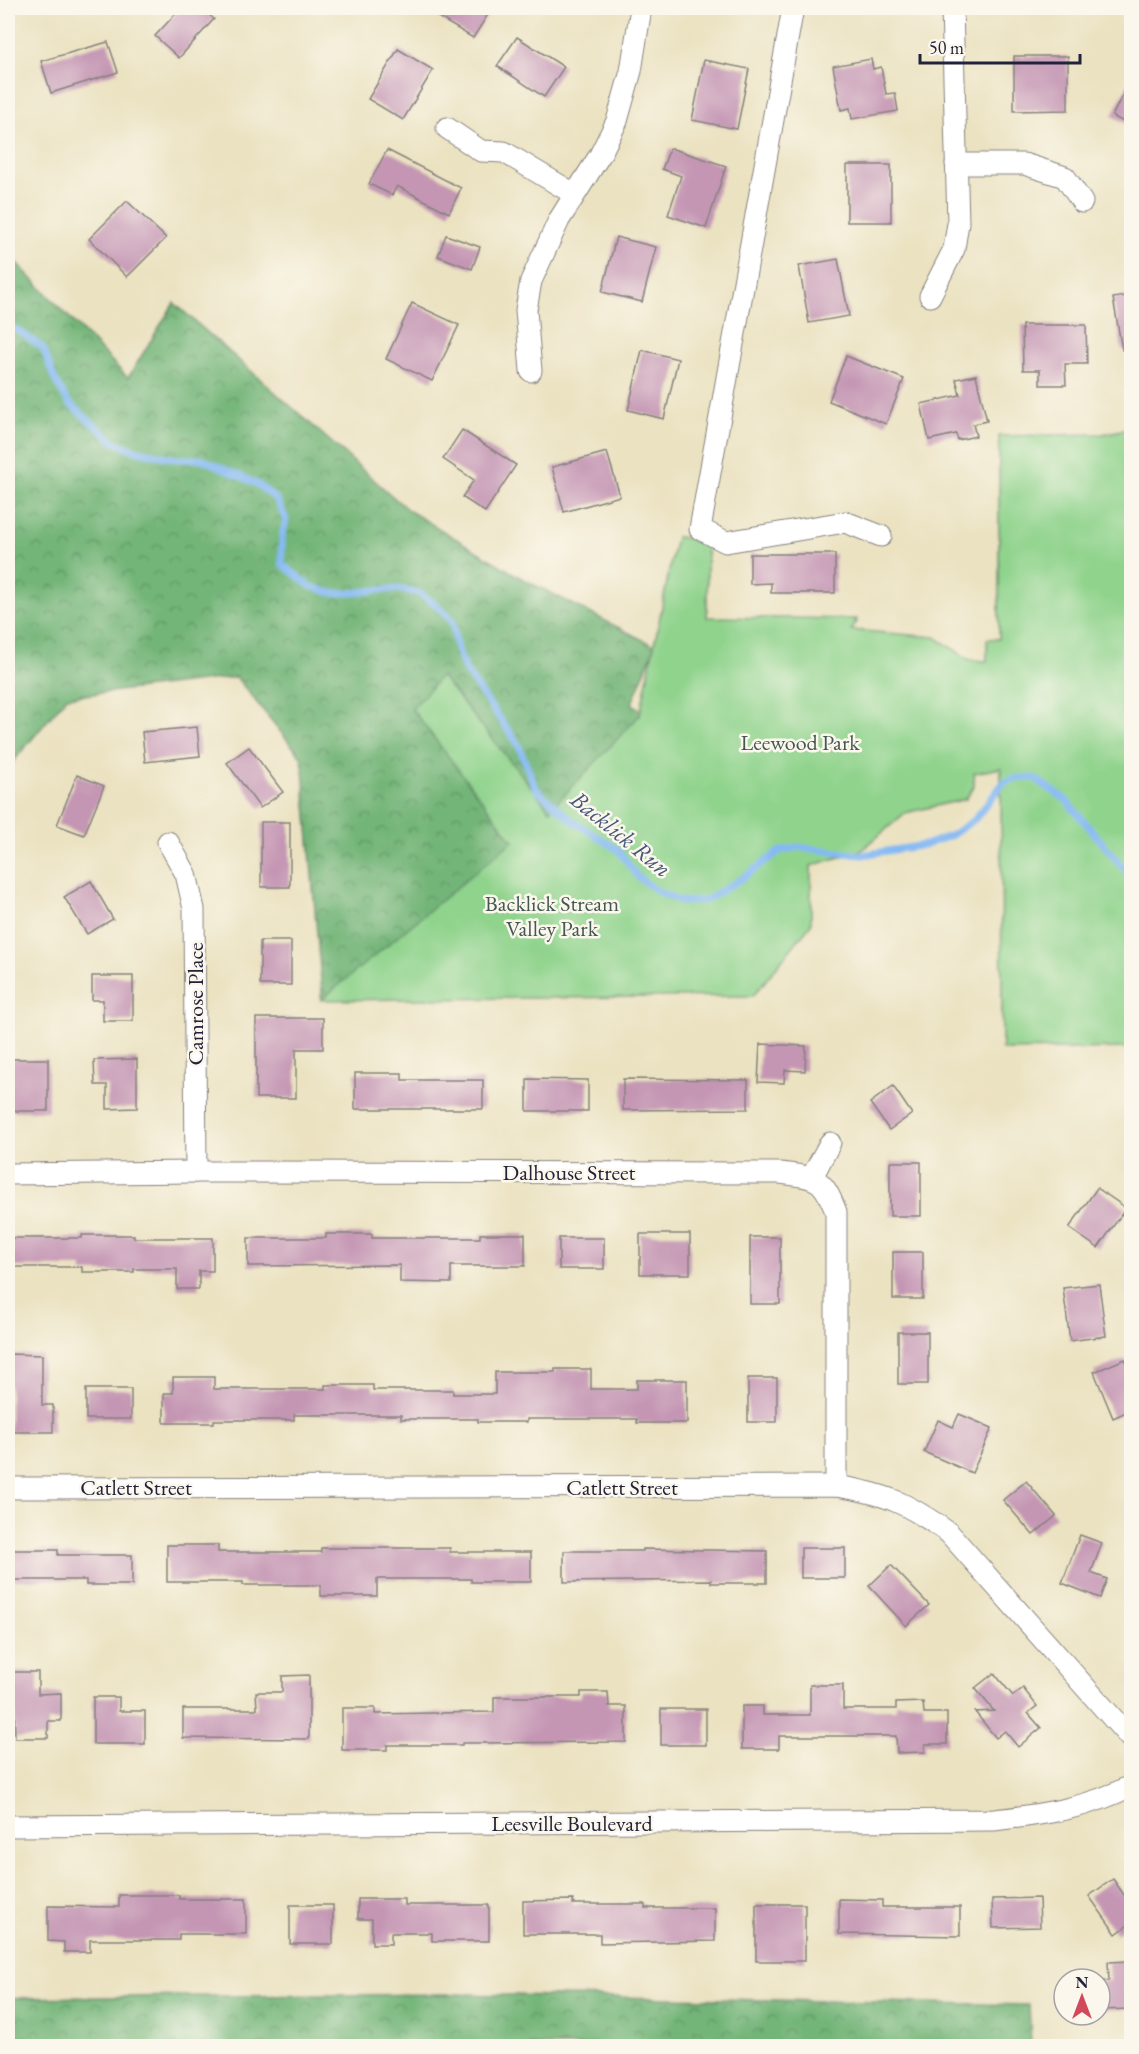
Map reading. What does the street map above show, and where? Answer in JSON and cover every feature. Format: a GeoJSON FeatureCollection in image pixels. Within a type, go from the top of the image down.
{"type":"FeatureCollection","features":[{"type":"Feature","properties":{"kind":"street"},"geometry":{"type":"LineString","coordinates":[[531,371],[526,310],[531,281],[559,219],[600,155],[617,121],[631,71],[641,8]]}},
{"type":"Feature","properties":{"kind":"street"},"geometry":{"type":"LineString","coordinates":[[793,8],[700,529],[726,542],[845,522],[881,536]]}},
{"type":"Feature","properties":{"kind":"street"},"geometry":{"type":"LineString","coordinates":[[930,296],[954,249],[958,223],[952,8]]}},
{"type":"Feature","properties":{"kind":"street"},"geometry":{"type":"LineString","coordinates":[[447,128],[481,151],[504,152],[574,194]]}},
{"type":"Feature","properties":{"kind":"street"},"geometry":{"type":"LineString","coordinates":[[956,164],[1024,164],[1065,177],[1082,202]]}},
{"type":"Feature","properties":{"kind":"street","name":"Camrose Place"},"geometry":{"type":"LineString","coordinates":[[168,842],[186,874],[194,909],[196,1172]]}},
{"type":"Feature","properties":{"kind":"street"},"geometry":{"type":"LineString","coordinates":[[831,1143],[812,1177],[829,1193],[836,1212],[836,1486]]}},
{"type":"Feature","properties":{"kind":"street","name":"Dalhouse Street"},"geometry":{"type":"LineString","coordinates":[[8,1174],[780,1173],[812,1177]]}},
{"type":"Feature","properties":{"kind":"street","name":"Catlett Street"},"geometry":{"type":"LineString","coordinates":[[8,1488],[836,1486],[869,1491],[890,1497],[920,1512],[949,1533],[1131,1740]]}},
{"type":"Feature","properties":{"kind":"street","name":"Leesville Boulevard"},"geometry":{"type":"LineString","coordinates":[[8,1826],[983,1821],[1048,1813],[1104,1797],[1131,1785]]}},
{"type":"Feature","properties":{"kind":"green space"},"geometry":{"type":"Polygon","coordinates":[[[8,254],[128,378],[174,303],[408,510],[523,579],[655,646],[632,703],[641,711],[613,856],[323,998],[321,997],[302,758],[236,677],[67,697],[8,768],[8,254]]]}},
{"type":"Feature","properties":{"kind":"green space","name":"Leewood Park"},"geometry":{"type":"Polygon","coordinates":[[[1131,428],[1131,1048],[1002,1050],[1001,768],[974,773],[974,786],[966,799],[905,813],[862,850],[811,866],[811,924],[753,996],[321,1000],[513,841],[412,709],[441,676],[550,810],[640,715],[676,537],[707,539],[707,617],[857,619],[851,630],[935,637],[970,660],[987,661],[987,639],[999,639],[999,436],[1103,434],[1131,428]]]}},
{"type":"Feature","properties":{"kind":"green space"},"geometry":{"type":"Polygon","coordinates":[[[453,1994],[1029,2005],[1031,2046],[8,2046],[8,1998],[453,1994]]]}},
{"type":"Feature","properties":{"kind":"building"},"geometry":{"type":"Polygon","coordinates":[[[181,8],[201,8],[214,19],[179,58],[155,36],[181,8]]]}},
{"type":"Feature","properties":{"kind":"building"},"geometry":{"type":"Polygon","coordinates":[[[423,8],[492,8],[473,38],[423,8]]]}},
{"type":"Feature","properties":{"kind":"building"},"geometry":{"type":"Polygon","coordinates":[[[517,37],[564,67],[544,97],[497,66],[517,37]]]}},
{"type":"Feature","properties":{"kind":"building"},"geometry":{"type":"Polygon","coordinates":[[[108,42],[118,72],[51,93],[41,61],[108,42]]]}},
{"type":"Feature","properties":{"kind":"building"},"geometry":{"type":"Polygon","coordinates":[[[398,49],[433,70],[403,120],[368,99],[398,49]]]}},
{"type":"Feature","properties":{"kind":"building"},"geometry":{"type":"Polygon","coordinates":[[[1014,56],[1068,56],[1068,110],[1014,111],[1014,56]]]}},
{"type":"Feature","properties":{"kind":"building"},"geometry":{"type":"Polygon","coordinates":[[[871,59],[873,69],[881,67],[886,94],[895,93],[898,111],[852,119],[850,108],[841,110],[833,66],[871,59]]]}},
{"type":"Feature","properties":{"kind":"building"},"geometry":{"type":"Polygon","coordinates":[[[704,60],[749,69],[737,129],[692,120],[704,60]]]}},
{"type":"Feature","properties":{"kind":"building"},"geometry":{"type":"Polygon","coordinates":[[[1131,78],[1131,126],[1112,116],[1131,78]]]}},
{"type":"Feature","properties":{"kind":"building"},"geometry":{"type":"Polygon","coordinates":[[[670,148],[726,166],[706,228],[668,215],[681,176],[662,169],[670,148]]]}},
{"type":"Feature","properties":{"kind":"building"},"geometry":{"type":"Polygon","coordinates":[[[387,150],[461,188],[449,213],[397,186],[392,195],[369,184],[387,150]]]}},
{"type":"Feature","properties":{"kind":"building"},"geometry":{"type":"Polygon","coordinates":[[[847,165],[891,165],[891,222],[847,222],[847,165]]]}},
{"type":"Feature","properties":{"kind":"building"},"geometry":{"type":"Polygon","coordinates":[[[127,201],[166,238],[127,277],[89,239],[127,201]]]}},
{"type":"Feature","properties":{"kind":"building"},"geometry":{"type":"Polygon","coordinates":[[[446,235],[480,247],[472,269],[438,256],[446,235]]]}},
{"type":"Feature","properties":{"kind":"building"},"geometry":{"type":"Polygon","coordinates":[[[616,237],[656,247],[642,302],[602,292],[616,237]]]}},
{"type":"Feature","properties":{"kind":"building"},"geometry":{"type":"Polygon","coordinates":[[[838,259],[849,316],[809,323],[799,266],[838,259]]]}},
{"type":"Feature","properties":{"kind":"building"},"geometry":{"type":"Polygon","coordinates":[[[1131,295],[1131,349],[1122,350],[1113,298],[1131,295]]]}},
{"type":"Feature","properties":{"kind":"building"},"geometry":{"type":"Polygon","coordinates":[[[412,303],[459,325],[432,381],[386,359],[412,303]]]}},
{"type":"Feature","properties":{"kind":"building"},"geometry":{"type":"Polygon","coordinates":[[[1022,325],[1086,325],[1087,364],[1065,364],[1066,385],[1040,385],[1040,370],[1023,370],[1022,325]]]}},
{"type":"Feature","properties":{"kind":"building"},"geometry":{"type":"Polygon","coordinates":[[[642,350],[678,359],[664,419],[628,410],[642,350]]]}},
{"type":"Feature","properties":{"kind":"building"},"geometry":{"type":"Polygon","coordinates":[[[846,356],[904,379],[886,424],[829,401],[846,356]]]}},
{"type":"Feature","properties":{"kind":"building"},"geometry":{"type":"Polygon","coordinates":[[[976,375],[987,421],[973,424],[976,436],[958,440],[956,434],[929,440],[921,404],[960,395],[956,379],[976,375]]]}},
{"type":"Feature","properties":{"kind":"building"},"geometry":{"type":"Polygon","coordinates":[[[462,430],[516,465],[485,512],[462,497],[474,480],[443,459],[462,430]]]}},
{"type":"Feature","properties":{"kind":"building"},"geometry":{"type":"Polygon","coordinates":[[[607,452],[620,496],[564,512],[552,467],[607,452]]]}},
{"type":"Feature","properties":{"kind":"building"},"geometry":{"type":"Polygon","coordinates":[[[750,554],[835,554],[835,593],[771,593],[771,583],[750,584],[750,554]]]}},
{"type":"Feature","properties":{"kind":"building"},"geometry":{"type":"Polygon","coordinates":[[[197,727],[200,756],[145,762],[142,732],[197,727]]]}},
{"type":"Feature","properties":{"kind":"building"},"geometry":{"type":"Polygon","coordinates":[[[249,747],[283,792],[260,808],[227,763],[249,747]]]}},
{"type":"Feature","properties":{"kind":"building"},"geometry":{"type":"Polygon","coordinates":[[[77,775],[104,786],[84,835],[57,825],[77,775]]]}},
{"type":"Feature","properties":{"kind":"building"},"geometry":{"type":"Polygon","coordinates":[[[261,822],[290,822],[290,887],[261,887],[261,822]]]}},
{"type":"Feature","properties":{"kind":"building"},"geometry":{"type":"Polygon","coordinates":[[[91,881],[113,919],[87,934],[64,897],[91,881]]]}},
{"type":"Feature","properties":{"kind":"building"},"geometry":{"type":"Polygon","coordinates":[[[260,941],[291,941],[291,985],[260,985],[260,941]]]}},
{"type":"Feature","properties":{"kind":"building"},"geometry":{"type":"Polygon","coordinates":[[[92,976],[133,976],[133,1021],[103,1021],[103,1000],[92,1000],[92,976]]]}},
{"type":"Feature","properties":{"kind":"building"},"geometry":{"type":"Polygon","coordinates":[[[256,1018],[323,1018],[323,1049],[296,1049],[296,1098],[256,1098],[256,1018]]]}},
{"type":"Feature","properties":{"kind":"building"},"geometry":{"type":"Polygon","coordinates":[[[760,1044],[806,1046],[805,1071],[785,1070],[784,1083],[758,1082],[760,1044]]]}},
{"type":"Feature","properties":{"kind":"building"},"geometry":{"type":"Polygon","coordinates":[[[8,1059],[48,1059],[48,1111],[8,1111],[8,1059]]]}},
{"type":"Feature","properties":{"kind":"building"},"geometry":{"type":"Polygon","coordinates":[[[137,1059],[137,1108],[107,1109],[107,1085],[95,1085],[94,1060],[137,1059]]]}},
{"type":"Feature","properties":{"kind":"building"},"geometry":{"type":"Polygon","coordinates":[[[355,1073],[402,1073],[402,1080],[483,1080],[483,1109],[355,1109],[355,1073]]]}},
{"type":"Feature","properties":{"kind":"building"},"geometry":{"type":"Polygon","coordinates":[[[527,1079],[588,1080],[588,1111],[527,1111],[527,1079]]]}},
{"type":"Feature","properties":{"kind":"building"},"geometry":{"type":"Polygon","coordinates":[[[623,1079],[748,1080],[748,1109],[623,1110],[623,1079]]]}},
{"type":"Feature","properties":{"kind":"building"},"geometry":{"type":"Polygon","coordinates":[[[893,1086],[912,1114],[889,1130],[870,1103],[893,1086]]]}},
{"type":"Feature","properties":{"kind":"building"},"geometry":{"type":"Polygon","coordinates":[[[890,1162],[921,1162],[921,1216],[890,1216],[890,1162]]]}},
{"type":"Feature","properties":{"kind":"building"},"geometry":{"type":"Polygon","coordinates":[[[1097,1188],[1126,1208],[1098,1248],[1069,1228],[1097,1188]]]}},
{"type":"Feature","properties":{"kind":"building"},"geometry":{"type":"Polygon","coordinates":[[[326,1234],[372,1234],[372,1238],[480,1238],[480,1234],[525,1234],[525,1266],[451,1266],[451,1283],[400,1282],[400,1265],[248,1266],[248,1238],[326,1238],[326,1234]]]}},
{"type":"Feature","properties":{"kind":"building"},"geometry":{"type":"Polygon","coordinates":[[[640,1234],[690,1234],[690,1274],[640,1274],[640,1234]]]}},
{"type":"Feature","properties":{"kind":"building"},"geometry":{"type":"Polygon","coordinates":[[[82,1235],[134,1235],[134,1238],[213,1238],[213,1271],[199,1271],[199,1289],[177,1289],[177,1269],[82,1272],[82,1267],[8,1267],[8,1238],[82,1238],[82,1235]]]}},
{"type":"Feature","properties":{"kind":"building"},"geometry":{"type":"Polygon","coordinates":[[[750,1237],[780,1237],[780,1304],[750,1304],[750,1237]]]}},
{"type":"Feature","properties":{"kind":"building"},"geometry":{"type":"Polygon","coordinates":[[[559,1238],[604,1238],[604,1269],[559,1269],[559,1238]]]}},
{"type":"Feature","properties":{"kind":"building"},"geometry":{"type":"Polygon","coordinates":[[[893,1252],[923,1252],[923,1299],[893,1299],[893,1252]]]}},
{"type":"Feature","properties":{"kind":"building"},"geometry":{"type":"Polygon","coordinates":[[[1099,1284],[1106,1336],[1070,1341],[1063,1288],[1099,1284]]]}},
{"type":"Feature","properties":{"kind":"building"},"geometry":{"type":"Polygon","coordinates":[[[898,1332],[928,1332],[928,1384],[898,1384],[898,1332]]]}},
{"type":"Feature","properties":{"kind":"building"},"geometry":{"type":"Polygon","coordinates":[[[8,1354],[42,1355],[42,1405],[53,1405],[53,1432],[10,1432],[8,1354]]]}},
{"type":"Feature","properties":{"kind":"building"},"geometry":{"type":"Polygon","coordinates":[[[1125,1359],[1131,1376],[1131,1410],[1113,1418],[1094,1372],[1125,1359]]]}},
{"type":"Feature","properties":{"kind":"building"},"geometry":{"type":"Polygon","coordinates":[[[555,1369],[591,1369],[591,1389],[637,1389],[637,1380],[687,1380],[687,1423],[637,1423],[637,1419],[527,1419],[527,1422],[478,1422],[478,1419],[401,1419],[401,1415],[294,1415],[294,1420],[214,1420],[214,1423],[164,1423],[164,1393],[173,1393],[173,1377],[214,1377],[214,1389],[325,1389],[325,1385],[373,1385],[373,1390],[453,1390],[453,1394],[495,1394],[495,1372],[555,1372],[555,1369]]]}},
{"type":"Feature","properties":{"kind":"building"},"geometry":{"type":"Polygon","coordinates":[[[748,1378],[777,1378],[777,1422],[748,1422],[748,1378]]]}},
{"type":"Feature","properties":{"kind":"building"},"geometry":{"type":"Polygon","coordinates":[[[86,1389],[131,1389],[131,1419],[86,1419],[86,1389]]]}},
{"type":"Feature","properties":{"kind":"building"},"geometry":{"type":"Polygon","coordinates":[[[959,1414],[992,1428],[972,1473],[924,1452],[938,1420],[953,1427],[959,1414]]]}},
{"type":"Feature","properties":{"kind":"building"},"geometry":{"type":"Polygon","coordinates":[[[1026,1481],[1056,1516],[1033,1535],[1003,1500],[1026,1481]]]}},
{"type":"Feature","properties":{"kind":"building"},"geometry":{"type":"Polygon","coordinates":[[[1080,1535],[1102,1543],[1091,1573],[1107,1579],[1100,1598],[1062,1583],[1080,1535]]]}},
{"type":"Feature","properties":{"kind":"building"},"geometry":{"type":"Polygon","coordinates":[[[167,1545],[218,1545],[218,1552],[321,1552],[321,1548],[450,1548],[450,1552],[531,1552],[531,1582],[471,1582],[471,1579],[377,1579],[377,1596],[321,1596],[321,1585],[167,1582],[167,1545]]]}},
{"type":"Feature","properties":{"kind":"building"},"geometry":{"type":"Polygon","coordinates":[[[801,1548],[845,1548],[845,1578],[801,1578],[801,1548]]]}},
{"type":"Feature","properties":{"kind":"building"},"geometry":{"type":"Polygon","coordinates":[[[643,1549],[767,1551],[767,1583],[711,1583],[711,1580],[564,1582],[564,1551],[643,1551],[643,1549]]]}},
{"type":"Feature","properties":{"kind":"building"},"geometry":{"type":"Polygon","coordinates":[[[8,1550],[58,1550],[58,1555],[132,1555],[132,1585],[86,1585],[86,1580],[8,1580],[8,1550]]]}},
{"type":"Feature","properties":{"kind":"building"},"geometry":{"type":"Polygon","coordinates":[[[891,1565],[929,1605],[906,1626],[869,1586],[891,1565]]]}},
{"type":"Feature","properties":{"kind":"building"},"geometry":{"type":"Polygon","coordinates":[[[8,1672],[38,1672],[38,1694],[61,1693],[61,1721],[48,1721],[48,1738],[15,1738],[14,1695],[8,1695],[8,1672]]]}},
{"type":"Feature","properties":{"kind":"building"},"geometry":{"type":"Polygon","coordinates":[[[994,1673],[1013,1696],[1023,1688],[1037,1706],[1028,1713],[1041,1728],[1018,1747],[1005,1731],[996,1738],[975,1712],[994,1711],[975,1688],[994,1673]]]}},
{"type":"Feature","properties":{"kind":"building"},"geometry":{"type":"Polygon","coordinates":[[[309,1675],[309,1739],[183,1738],[183,1709],[257,1709],[256,1692],[282,1692],[282,1676],[309,1675]]]}},
{"type":"Feature","properties":{"kind":"building"},"geometry":{"type":"Polygon","coordinates":[[[810,1685],[843,1685],[843,1709],[896,1709],[896,1703],[923,1702],[924,1713],[947,1713],[947,1744],[925,1744],[925,1752],[897,1753],[896,1736],[779,1736],[779,1749],[742,1749],[742,1706],[763,1706],[763,1715],[810,1715],[810,1685]]]}},
{"type":"Feature","properties":{"kind":"building"},"geometry":{"type":"Polygon","coordinates":[[[581,1692],[608,1692],[609,1706],[626,1706],[626,1742],[387,1745],[387,1750],[342,1750],[342,1708],[375,1708],[375,1714],[494,1712],[494,1697],[581,1697],[581,1692]]]}},
{"type":"Feature","properties":{"kind":"building"},"geometry":{"type":"Polygon","coordinates":[[[93,1697],[119,1697],[119,1711],[145,1711],[145,1744],[93,1744],[93,1697]]]}},
{"type":"Feature","properties":{"kind":"building"},"geometry":{"type":"Polygon","coordinates":[[[661,1709],[706,1709],[706,1745],[661,1745],[661,1709]]]}},
{"type":"Feature","properties":{"kind":"building"},"geometry":{"type":"Polygon","coordinates":[[[1113,1879],[1131,1905],[1131,1923],[1116,1934],[1089,1896],[1113,1879]]]}},
{"type":"Feature","properties":{"kind":"building"},"geometry":{"type":"Polygon","coordinates":[[[119,1895],[179,1895],[179,1899],[246,1899],[246,1934],[179,1934],[179,1940],[90,1940],[90,1952],[64,1952],[64,1942],[48,1941],[48,1906],[119,1907],[119,1895]]]}},
{"type":"Feature","properties":{"kind":"building"},"geometry":{"type":"Polygon","coordinates":[[[1039,1898],[1040,1927],[993,1928],[992,1899],[1039,1898]]]}},
{"type":"Feature","properties":{"kind":"building"},"geometry":{"type":"Polygon","coordinates":[[[358,1899],[405,1899],[405,1905],[489,1905],[489,1941],[432,1941],[432,1933],[391,1933],[391,1944],[372,1944],[372,1919],[358,1919],[358,1899]]]}},
{"type":"Feature","properties":{"kind":"building"},"geometry":{"type":"Polygon","coordinates":[[[839,1899],[882,1900],[882,1907],[960,1907],[960,1936],[839,1934],[839,1899]]]}},
{"type":"Feature","properties":{"kind":"building"},"geometry":{"type":"Polygon","coordinates":[[[573,1900],[573,1904],[645,1904],[645,1908],[715,1908],[715,1941],[600,1943],[600,1934],[523,1934],[523,1901],[573,1900]]]}},
{"type":"Feature","properties":{"kind":"building"},"geometry":{"type":"Polygon","coordinates":[[[756,1904],[805,1904],[805,1961],[756,1961],[756,1904]]]}},
{"type":"Feature","properties":{"kind":"building"},"geometry":{"type":"Polygon","coordinates":[[[290,1905],[333,1905],[333,1944],[290,1944],[290,1905]]]}},
{"type":"Feature","properties":{"kind":"building"},"geometry":{"type":"Polygon","coordinates":[[[1131,1961],[1131,2009],[1112,2010],[1112,1967],[1108,1967],[1108,1962],[1131,1961]]]}},
{"type":"Feature","properties":{"kind":"waterway","name":"Backlick Run"},"geometry":{"type":"LineString","coordinates":[[8,326],[43,348],[55,380],[68,402],[113,441],[134,450],[176,459],[202,459],[257,484],[276,499],[286,519],[282,537],[282,564],[310,586],[331,593],[399,589],[419,593],[435,604],[452,621],[457,649],[467,673],[518,744],[536,789],[573,821],[618,850],[638,877],[659,892],[682,902],[706,900],[741,879],[780,851],[797,847],[862,855],[925,845],[952,835],[975,819],[1004,782],[1017,778],[1034,778],[1065,799],[1132,878]]}},
{"type":"Feature","properties":{"kind":"park label","name":"Backlick Stream Valley Park"},"geometry":{"type":"Point","coordinates":[552,916]}}]}
